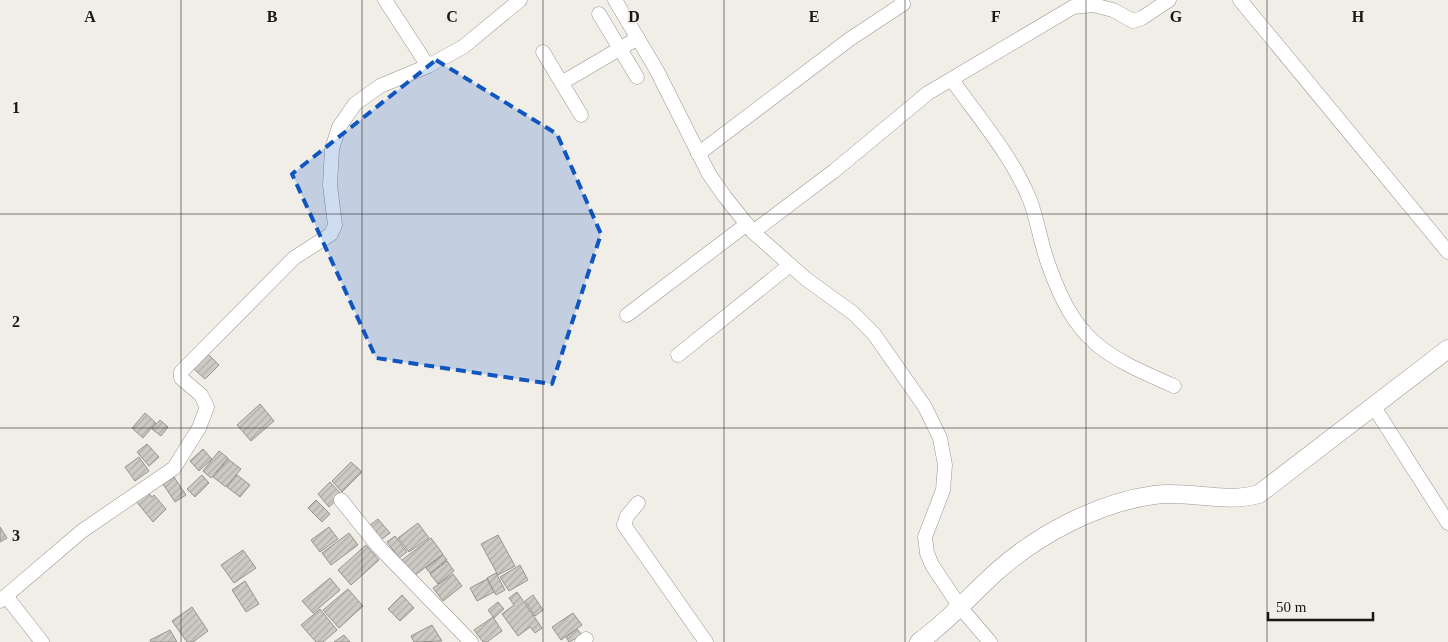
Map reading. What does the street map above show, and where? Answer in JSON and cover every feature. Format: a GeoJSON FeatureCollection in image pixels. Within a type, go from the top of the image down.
{"type":"FeatureCollection","features":[{"type":"Feature","properties":{"kind":"street"},"geometry":{"type":"LineString","coordinates":[[385,0],[428,66]]}},
{"type":"Feature","properties":{"kind":"street"},"geometry":{"type":"LineString","coordinates":[[42,642],[3,599],[99,517],[174,468],[199,428],[207,407],[201,395],[181,378],[181,372],[294,258],[331,234],[335,225],[330,185],[332,149],[339,127],[348,112],[365,95],[380,86],[428,66],[472,41],[520,0]]}},
{"type":"Feature","properties":{"kind":"street"},"geometry":{"type":"LineString","coordinates":[[615,0],[638,38],[709,174],[750,228],[790,265],[853,314],[874,334],[925,407],[940,438],[945,465],[944,490],[928,527],[925,546],[932,565],[960,607],[990,642]]}},
{"type":"Feature","properties":{"kind":"street"},"geometry":{"type":"LineString","coordinates":[[627,315],[834,171],[913,105],[1073,7],[1093,6],[1112,10],[1133,21],[1142,18],[1169,0]]}},
{"type":"Feature","properties":{"kind":"street"},"geometry":{"type":"LineString","coordinates":[[1240,0],[1448,252]]}},
{"type":"Feature","properties":{"kind":"street"},"geometry":{"type":"LineString","coordinates":[[698,154],[850,39],[904,1]]}},
{"type":"Feature","properties":{"kind":"street"},"geometry":{"type":"LineString","coordinates":[[600,14],[637,77]]}},
{"type":"Feature","properties":{"kind":"street"},"geometry":{"type":"LineString","coordinates":[[563,82],[638,38]]}},
{"type":"Feature","properties":{"kind":"street"},"geometry":{"type":"LineString","coordinates":[[542,52],[563,82],[581,115]]}},
{"type":"Feature","properties":{"kind":"street"},"geometry":{"type":"LineString","coordinates":[[952,80],[1022,182],[1035,216],[1048,265],[1071,316],[1085,335],[1107,354],[1174,386]]}},
{"type":"Feature","properties":{"kind":"street"},"geometry":{"type":"LineString","coordinates":[[678,355],[790,265]]}},
{"type":"Feature","properties":{"kind":"street"},"geometry":{"type":"LineString","coordinates":[[919,642],[960,607],[996,572],[1021,553],[1062,527],[1088,515],[1153,495],[1183,494],[1234,498],[1259,494],[1448,349]]}},
{"type":"Feature","properties":{"kind":"street"},"geometry":{"type":"LineString","coordinates":[[1374,407],[1448,523]]}},
{"type":"Feature","properties":{"kind":"street"},"geometry":{"type":"LineString","coordinates":[[341,500],[410,580],[471,642]]}},
{"type":"Feature","properties":{"kind":"street"},"geometry":{"type":"LineString","coordinates":[[638,503],[627,516],[624,525],[706,642]]}},
{"type":"Feature","properties":{"kind":"highlighted area"},"geometry":{"type":"Polygon","coordinates":[[[436,60],[557,134],[601,234],[552,384],[376,358],[292,174],[436,60]]]}},
{"type":"Feature","properties":{"kind":"building"},"geometry":{"type":"Polygon","coordinates":[[[208,354],[219,365],[205,379],[194,369],[208,354]]]}},
{"type":"Feature","properties":{"kind":"building"},"geometry":{"type":"Polygon","coordinates":[[[260,404],[274,421],[251,441],[237,425],[260,404]]]}},
{"type":"Feature","properties":{"kind":"building"},"geometry":{"type":"Polygon","coordinates":[[[145,413],[156,423],[143,438],[132,428],[145,413]]]}},
{"type":"Feature","properties":{"kind":"building"},"geometry":{"type":"Polygon","coordinates":[[[160,420],[168,427],[161,436],[152,429],[160,420]]]}},
{"type":"Feature","properties":{"kind":"building"},"geometry":{"type":"Polygon","coordinates":[[[147,444],[159,457],[149,466],[137,452],[147,444]]]}},
{"type":"Feature","properties":{"kind":"building"},"geometry":{"type":"Polygon","coordinates":[[[203,449],[212,459],[199,471],[190,461],[203,449]]]}},
{"type":"Feature","properties":{"kind":"building"},"geometry":{"type":"Polygon","coordinates":[[[219,451],[228,458],[211,478],[203,471],[219,451]]]}},
{"type":"Feature","properties":{"kind":"building"},"geometry":{"type":"Polygon","coordinates":[[[139,457],[149,471],[135,481],[125,467],[139,457]]]}},
{"type":"Feature","properties":{"kind":"building"},"geometry":{"type":"Polygon","coordinates":[[[228,459],[241,469],[226,487],[213,477],[228,459]]]}},
{"type":"Feature","properties":{"kind":"building"},"geometry":{"type":"Polygon","coordinates":[[[351,462],[362,472],[342,492],[332,481],[351,462]]]}},
{"type":"Feature","properties":{"kind":"building"},"geometry":{"type":"Polygon","coordinates":[[[202,475],[209,483],[195,497],[187,489],[202,475]]]}},
{"type":"Feature","properties":{"kind":"building"},"geometry":{"type":"Polygon","coordinates":[[[237,475],[250,485],[240,497],[227,487],[237,475]]]}},
{"type":"Feature","properties":{"kind":"building"},"geometry":{"type":"Polygon","coordinates":[[[174,477],[186,495],[175,502],[163,484],[174,477]]]}},
{"type":"Feature","properties":{"kind":"building"},"geometry":{"type":"Polygon","coordinates":[[[330,482],[342,495],[329,507],[318,494],[330,482]]]}},
{"type":"Feature","properties":{"kind":"building"},"geometry":{"type":"Polygon","coordinates":[[[146,490],[152,497],[154,495],[166,509],[153,522],[135,500],[146,490]]]}},
{"type":"Feature","properties":{"kind":"building"},"geometry":{"type":"Polygon","coordinates":[[[316,500],[330,514],[322,522],[308,508],[316,500]]]}},
{"type":"Feature","properties":{"kind":"building"},"geometry":{"type":"Polygon","coordinates":[[[378,519],[390,533],[378,542],[366,528],[378,519]]]}},
{"type":"Feature","properties":{"kind":"building"},"geometry":{"type":"Polygon","coordinates":[[[418,523],[429,538],[409,552],[398,538],[418,523]]]}},
{"type":"Feature","properties":{"kind":"building"},"geometry":{"type":"Polygon","coordinates":[[[0,527],[7,538],[0,542],[0,527]]]}},
{"type":"Feature","properties":{"kind":"building"},"geometry":{"type":"Polygon","coordinates":[[[329,527],[338,539],[320,552],[311,540],[329,527]]]}},
{"type":"Feature","properties":{"kind":"building"},"geometry":{"type":"Polygon","coordinates":[[[349,533],[358,545],[331,565],[322,553],[349,533]]]}},
{"type":"Feature","properties":{"kind":"building"},"geometry":{"type":"Polygon","coordinates":[[[498,535],[515,566],[498,575],[481,544],[498,535]]]}},
{"type":"Feature","properties":{"kind":"building"},"geometry":{"type":"Polygon","coordinates":[[[395,536],[407,552],[399,558],[387,542],[395,536]]]}},
{"type":"Feature","properties":{"kind":"building"},"geometry":{"type":"Polygon","coordinates":[[[431,538],[443,554],[414,576],[402,560],[431,538]]]}},
{"type":"Feature","properties":{"kind":"building"},"geometry":{"type":"Polygon","coordinates":[[[366,545],[379,560],[351,585],[338,570],[366,545]]]}},
{"type":"Feature","properties":{"kind":"building"},"geometry":{"type":"Polygon","coordinates":[[[243,550],[256,568],[234,583],[221,565],[243,550]]]}},
{"type":"Feature","properties":{"kind":"building"},"geometry":{"type":"Polygon","coordinates":[[[443,555],[447,560],[430,573],[426,568],[443,555]]]}},
{"type":"Feature","properties":{"kind":"building"},"geometry":{"type":"Polygon","coordinates":[[[447,561],[454,571],[438,584],[430,574],[447,561]]]}},
{"type":"Feature","properties":{"kind":"building"},"geometry":{"type":"Polygon","coordinates":[[[520,565],[528,580],[509,591],[500,577],[520,565]]]}},
{"type":"Feature","properties":{"kind":"building"},"geometry":{"type":"Polygon","coordinates":[[[496,573],[505,590],[496,595],[487,578],[496,573]]]}},
{"type":"Feature","properties":{"kind":"building"},"geometry":{"type":"Polygon","coordinates":[[[453,574],[462,586],[443,601],[433,588],[453,574]]]}},
{"type":"Feature","properties":{"kind":"building"},"geometry":{"type":"Polygon","coordinates":[[[330,578],[340,590],[313,613],[302,601],[330,578]]]}},
{"type":"Feature","properties":{"kind":"building"},"geometry":{"type":"Polygon","coordinates":[[[487,579],[494,592],[477,601],[470,588],[487,579]]]}},
{"type":"Feature","properties":{"kind":"building"},"geometry":{"type":"Polygon","coordinates":[[[245,581],[259,604],[246,612],[232,590],[245,581]]]}},
{"type":"Feature","properties":{"kind":"building"},"geometry":{"type":"Polygon","coordinates":[[[348,589],[363,606],[339,628],[323,610],[348,589]]]}},
{"type":"Feature","properties":{"kind":"building"},"geometry":{"type":"Polygon","coordinates":[[[517,592],[542,628],[535,633],[530,627],[518,636],[502,614],[514,605],[509,598],[517,592]]]}},
{"type":"Feature","properties":{"kind":"building"},"geometry":{"type":"Polygon","coordinates":[[[402,595],[414,608],[400,621],[388,609],[402,595]]]}},
{"type":"Feature","properties":{"kind":"building"},"geometry":{"type":"Polygon","coordinates":[[[533,595],[543,610],[535,616],[525,601],[533,595]]]}},
{"type":"Feature","properties":{"kind":"building"},"geometry":{"type":"Polygon","coordinates":[[[498,602],[504,609],[494,618],[488,610],[498,602]]]}},
{"type":"Feature","properties":{"kind":"building"},"geometry":{"type":"Polygon","coordinates":[[[192,607],[208,631],[193,642],[187,642],[172,621],[192,607]]]}},
{"type":"Feature","properties":{"kind":"building"},"geometry":{"type":"Polygon","coordinates":[[[320,609],[337,630],[323,642],[316,642],[301,625],[320,609]]]}},
{"type":"Feature","properties":{"kind":"building"},"geometry":{"type":"Polygon","coordinates":[[[573,613],[582,625],[561,640],[552,627],[573,613]]]}},
{"type":"Feature","properties":{"kind":"building"},"geometry":{"type":"Polygon","coordinates":[[[493,617],[502,631],[487,642],[483,642],[474,630],[493,617]]]}},
{"type":"Feature","properties":{"kind":"building"},"geometry":{"type":"Polygon","coordinates":[[[432,625],[442,641],[414,642],[411,636],[432,625]]]}},
{"type":"Feature","properties":{"kind":"building"},"geometry":{"type":"Polygon","coordinates":[[[577,629],[582,635],[569,642],[566,637],[577,629]]]}},
{"type":"Feature","properties":{"kind":"building"},"geometry":{"type":"Polygon","coordinates":[[[170,630],[177,642],[151,642],[150,640],[170,630]]]}},
{"type":"Feature","properties":{"kind":"building"},"geometry":{"type":"Polygon","coordinates":[[[344,635],[350,642],[334,642],[344,635]]]}}]}
